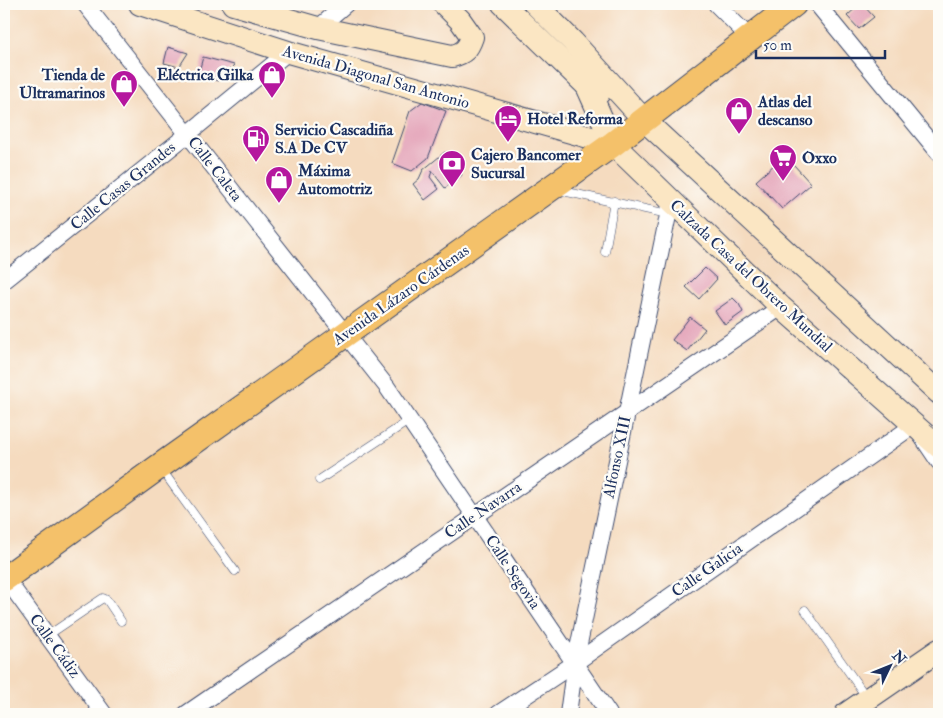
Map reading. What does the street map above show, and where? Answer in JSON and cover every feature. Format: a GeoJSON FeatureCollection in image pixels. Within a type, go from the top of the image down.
{"type":"FeatureCollection","features":[{"type":"Feature","properties":{"kind":"main road","name":"Avenida Diagonal San Antonio"},"geometry":{"type":"LineString","coordinates":[[140,4],[288,52],[613,144]]}},
{"type":"Feature","properties":{"kind":"main road","name":"Avenida Diagonal San Antonio"},"geometry":{"type":"LineString","coordinates":[[233,4],[318,28],[452,56],[462,54],[469,47],[472,37],[460,20],[444,4]]}},
{"type":"Feature","properties":{"kind":"main road","name":"Calzada Casa del Obrero Mundial"},"geometry":{"type":"LineString","coordinates":[[503,4],[587,86],[645,121]]}},
{"type":"Feature","properties":{"kind":"main road","name":"Calzada Casa del Obrero Mundial"},"geometry":{"type":"LineString","coordinates":[[535,4],[573,42],[645,121],[939,393]]}},
{"type":"Feature","properties":{"kind":"main road","name":"Avenida Lázaro Cárdenas"},"geometry":{"type":"LineString","coordinates":[[4,578],[645,121],[794,4]]}},
{"type":"Feature","properties":{"kind":"main road","name":"Calzada Casa del Obrero Mundial"},"geometry":{"type":"LineString","coordinates":[[587,86],[613,144],[669,207],[939,448]]}},
{"type":"Feature","properties":{"kind":"main road"},"geometry":{"type":"LineString","coordinates":[[846,714],[939,650]]}},
{"type":"Feature","properties":{"kind":"street","name":"Calle Caleta"},"geometry":{"type":"LineString","coordinates":[[84,4],[344,335]]}},
{"type":"Feature","properties":{"kind":"street"},"geometry":{"type":"LineString","coordinates":[[318,28],[346,4]]}},
{"type":"Feature","properties":{"kind":"street"},"geometry":{"type":"LineString","coordinates":[[716,4],[750,38]]}},
{"type":"Feature","properties":{"kind":"street"},"geometry":{"type":"LineString","coordinates":[[817,4],[939,153]]}},
{"type":"Feature","properties":{"kind":"street","name":"Calle Casas Grandes"},"geometry":{"type":"LineString","coordinates":[[4,281],[288,52]]}},
{"type":"Feature","properties":{"kind":"street","name":"Alfonso XIII"},"geometry":{"type":"LineString","coordinates":[[568,714],[575,663],[669,207]]}},
{"type":"Feature","properties":{"kind":"street","name":"Calle Navarra"},"geometry":{"type":"LineString","coordinates":[[186,714],[781,307]]}},
{"type":"Feature","properties":{"kind":"street","name":"Calle Segovia"},"geometry":{"type":"LineString","coordinates":[[344,335],[387,387],[609,714]]}},
{"type":"Feature","properties":{"kind":"street"},"geometry":{"type":"LineString","coordinates":[[914,425],[939,462]]}},
{"type":"Feature","properties":{"kind":"street","name":"Calle Galicia"},"geometry":{"type":"LineString","coordinates":[[498,714],[575,663],[914,425]]}},
{"type":"Feature","properties":{"kind":"street","name":"Calle Cádiz"},"geometry":{"type":"LineString","coordinates":[[4,578],[104,714]]}},
{"type":"Feature","properties":{"kind":"lane"},"geometry":{"type":"LineString","coordinates":[[551,188],[614,201],[669,207]]}},
{"type":"Feature","properties":{"kind":"lane"},"geometry":{"type":"LineString","coordinates":[[604,252],[614,201]]}},
{"type":"Feature","properties":{"kind":"lane"},"geometry":{"type":"LineString","coordinates":[[319,480],[410,420]]}},
{"type":"Feature","properties":{"kind":"lane"},"geometry":{"type":"LineString","coordinates":[[160,466],[236,571]]}},
{"type":"Feature","properties":{"kind":"lane"},"geometry":{"type":"LineString","coordinates":[[47,636],[103,598],[107,600],[121,621]]}},
{"type":"Feature","properties":{"kind":"lane"},"geometry":{"type":"LineString","coordinates":[[805,610],[868,699]]}},
{"type":"Feature","properties":{"kind":"building"},"geometry":{"type":"Polygon","coordinates":[[[860,4],[874,17],[859,29],[847,16],[860,4]]]}},
{"type":"Feature","properties":{"kind":"building"},"geometry":{"type":"Polygon","coordinates":[[[168,47],[188,53],[179,67],[164,63],[168,47]]]}},
{"type":"Feature","properties":{"kind":"building"},"geometry":{"type":"Polygon","coordinates":[[[203,57],[234,65],[218,81],[198,75],[203,57]]]}},
{"type":"Feature","properties":{"kind":"building"},"geometry":{"type":"Polygon","coordinates":[[[422,102],[446,111],[428,158],[412,171],[392,163],[410,111],[422,102]]]}},
{"type":"Feature","properties":{"kind":"building"},"geometry":{"type":"Polygon","coordinates":[[[445,152],[462,175],[445,188],[432,171],[430,177],[439,189],[425,200],[413,184],[419,179],[423,170],[445,152]]]}},
{"type":"Feature","properties":{"kind":"building","name":"Oxxo"},"geometry":{"type":"Polygon","coordinates":[[[785,155],[811,184],[782,209],[756,181],[785,155]]]}},
{"type":"Feature","properties":{"kind":"building"},"geometry":{"type":"Polygon","coordinates":[[[705,268],[717,279],[699,299],[686,287],[705,268]]]}},
{"type":"Feature","properties":{"kind":"building"},"geometry":{"type":"Polygon","coordinates":[[[733,298],[743,312],[725,325],[715,311],[733,298]]]}},
{"type":"Feature","properties":{"kind":"building"},"geometry":{"type":"Polygon","coordinates":[[[690,317],[705,329],[687,351],[672,340],[690,317]]]}},
{"type":"Feature","properties":{"kind":"place","name":"Eléctrica Gilka"},"geometry":{"type":"Point","coordinates":[272,99]}},
{"type":"Feature","properties":{"kind":"place","name":"Tienda de Ultramarinos"},"geometry":{"type":"Point","coordinates":[124,108]}},
{"type":"Feature","properties":{"kind":"place","name":"Atlas del descanso"},"geometry":{"type":"Point","coordinates":[739,135]}},
{"type":"Feature","properties":{"kind":"place","name":"Hotel Reforma"},"geometry":{"type":"Point","coordinates":[508,143]}},
{"type":"Feature","properties":{"kind":"place","name":"Servicio Cascadiña S.A De CV"},"geometry":{"type":"Point","coordinates":[256,163]}},
{"type":"Feature","properties":{"kind":"place","name":"Oxxo"},"geometry":{"type":"Point","coordinates":[783,182]}},
{"type":"Feature","properties":{"kind":"place","name":"Cajero Bancomer Sucursal"},"geometry":{"type":"Point","coordinates":[452,188]}},
{"type":"Feature","properties":{"kind":"place","name":"Máxima Automotriz"},"geometry":{"type":"Point","coordinates":[279,204]}}]}
